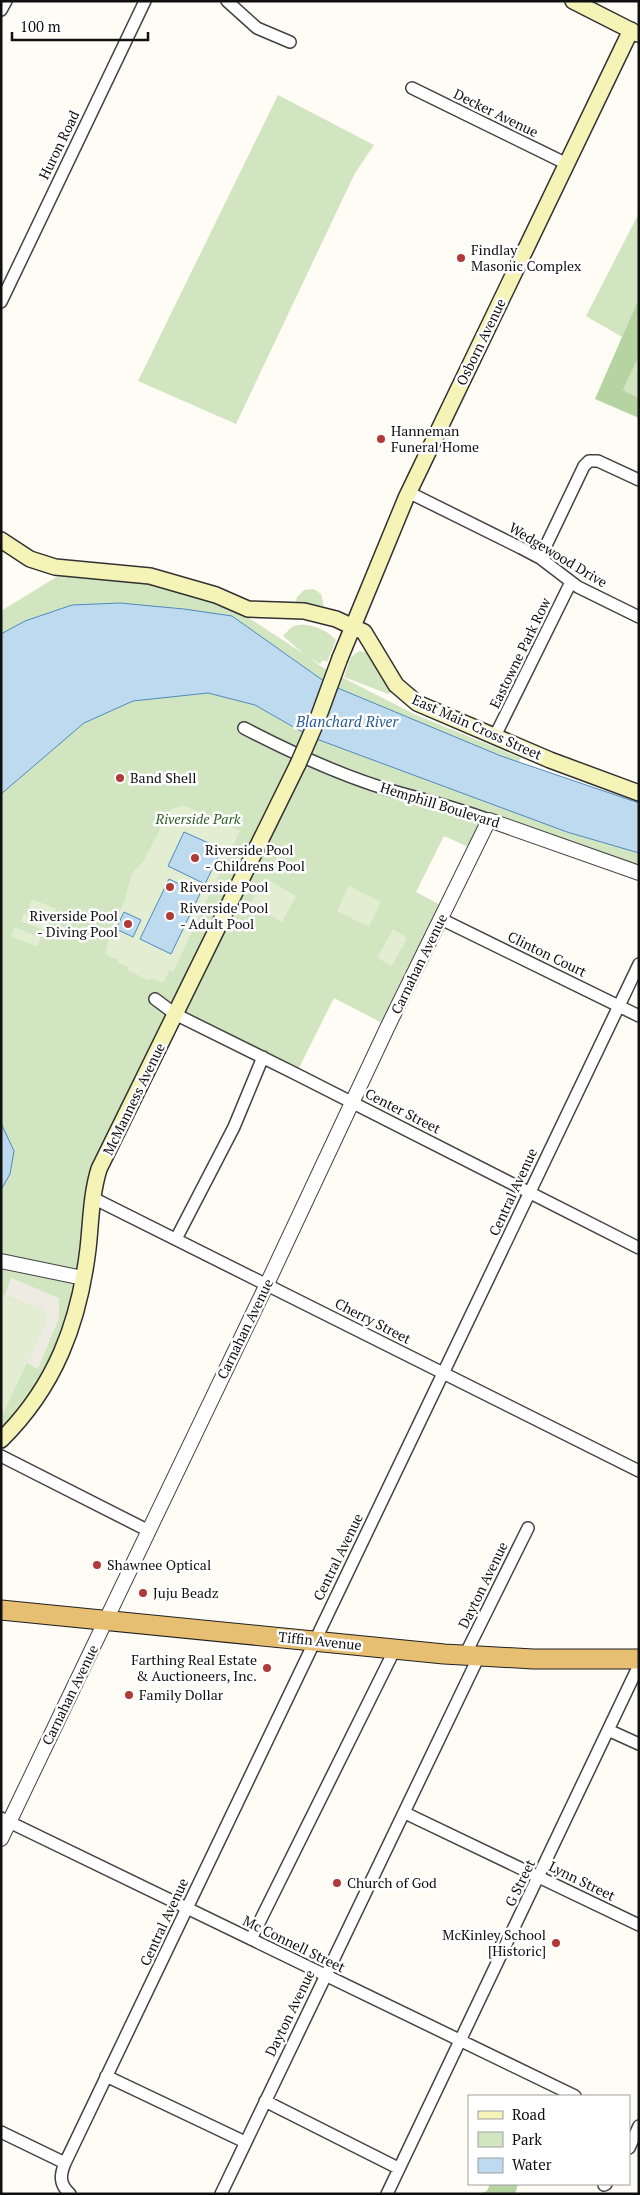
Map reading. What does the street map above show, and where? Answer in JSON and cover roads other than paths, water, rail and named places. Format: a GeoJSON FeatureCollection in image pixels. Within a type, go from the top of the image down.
{"type":"FeatureCollection","features":[{"type":"Feature","properties":{"kind":"highway","name":"Tiffin Avenue"},"geometry":{"type":"LineString","coordinates":[[1,1610],[472,1656],[639,1659]]}},
{"type":"Feature","properties":{"kind":"main road"},"geometry":{"type":"LineString","coordinates":[[573,1],[635,32]]}},
{"type":"Feature","properties":{"kind":"main road","name":"Osborn Avenue"},"geometry":{"type":"LineString","coordinates":[[298,764],[318,718],[352,626],[408,492],[567,164],[635,32]]}},
{"type":"Feature","properties":{"kind":"main road","name":"East Main Cross Street"},"geometry":{"type":"LineString","coordinates":[[1,540],[30,559],[48,566],[150,576],[216,595],[248,610],[289,610],[316,613],[336,619],[364,632],[401,692],[417,703],[601,780],[639,793]]}},
{"type":"Feature","properties":{"kind":"main road","name":"McManness Avenue"},"geometry":{"type":"LineString","coordinates":[[1,1440],[30,1407],[55,1366],[74,1322],[83,1278],[93,1198],[99,1169],[298,764]]}},
{"type":"Feature","properties":{"kind":"street"},"geometry":{"type":"LineString","coordinates":[[1,10],[6,1]]}},
{"type":"Feature","properties":{"kind":"street","name":"Huron Road"},"geometry":{"type":"LineString","coordinates":[[1,302],[145,1]]}},
{"type":"Feature","properties":{"kind":"street"},"geometry":{"type":"LineString","coordinates":[[227,1],[257,28],[290,42]]}},
{"type":"Feature","properties":{"kind":"street","name":"Decker Avenue"},"geometry":{"type":"LineString","coordinates":[[412,88],[567,164]]}},
{"type":"Feature","properties":{"kind":"street"},"geometry":{"type":"LineString","coordinates":[[540,558],[584,466],[592,460],[639,480]]}},
{"type":"Feature","properties":{"kind":"street","name":"Wedgewood Drive"},"geometry":{"type":"LineString","coordinates":[[408,492],[540,558],[571,582],[639,617]]}},
{"type":"Feature","properties":{"kind":"street","name":"Eastowne Park Row"},"geometry":{"type":"LineString","coordinates":[[495,736],[571,582]]}},
{"type":"Feature","properties":{"kind":"street","name":"Hemphill Boulevard"},"geometry":{"type":"LineString","coordinates":[[244,728],[334,770],[394,791],[457,808],[639,873]]}},
{"type":"Feature","properties":{"kind":"street","name":"Carnahan Avenue"},"geometry":{"type":"LineString","coordinates":[[1,1839],[5,1820],[106,1620],[392,1018],[489,820]]}},
{"type":"Feature","properties":{"kind":"street","name":"Clinton Court"},"geometry":{"type":"LineString","coordinates":[[442,918],[639,1016]]}},
{"type":"Feature","properties":{"kind":"street","name":"Central Avenue"},"geometry":{"type":"LineString","coordinates":[[65,2163],[639,964]]}},
{"type":"Feature","properties":{"kind":"street","name":"Center Street"},"geometry":{"type":"LineString","coordinates":[[155,999],[175,1014],[353,1102],[639,1248]]}},
{"type":"Feature","properties":{"kind":"street"},"geometry":{"type":"LineString","coordinates":[[176,1239],[234,1128],[263,1057]]}},
{"type":"Feature","properties":{"kind":"street","name":"Cherry Street"},"geometry":{"type":"LineString","coordinates":[[93,1198],[639,1471]]}},
{"type":"Feature","properties":{"kind":"street"},"geometry":{"type":"LineString","coordinates":[[1,1261],[83,1278]]}},
{"type":"Feature","properties":{"kind":"street"},"geometry":{"type":"LineString","coordinates":[[1,1456],[149,1531]]}},
{"type":"Feature","properties":{"kind":"street","name":"Dayton Avenue"},"geometry":{"type":"LineString","coordinates":[[221,2194],[405,1813],[528,1528]]}},
{"type":"Feature","properties":{"kind":"street"},"geometry":{"type":"LineString","coordinates":[[251,1940],[395,1649]]}},
{"type":"Feature","properties":{"kind":"street","name":"G Street"},"geometry":{"type":"LineString","coordinates":[[387,2194],[639,1665]]}},
{"type":"Feature","properties":{"kind":"street"},"geometry":{"type":"LineString","coordinates":[[608,1730],[639,1744]]}},
{"type":"Feature","properties":{"kind":"street","name":"Lynn Street"},"geometry":{"type":"LineString","coordinates":[[405,1813],[639,1925]]}},
{"type":"Feature","properties":{"kind":"street","name":"Mc Connell Street"},"geometry":{"type":"LineString","coordinates":[[5,1820],[573,2095]]}},
{"type":"Feature","properties":{"kind":"street"},"geometry":{"type":"LineString","coordinates":[[106,2076],[245,2142]]}},
{"type":"Feature","properties":{"kind":"street"},"geometry":{"type":"LineString","coordinates":[[265,2101],[398,2168]]}},
{"type":"Feature","properties":{"kind":"street"},"geometry":{"type":"LineString","coordinates":[[630,2146],[639,2127]]}},
{"type":"Feature","properties":{"kind":"street"},"geometry":{"type":"LineString","coordinates":[[1,2132],[65,2163],[60,2177],[70,2194]]}},
{"type":"Feature","properties":{"kind":"water","name":"Blanchard River"},"geometry":{"type":"Polygon","coordinates":[[[120,603],[232,616],[328,684],[501,756],[639,803],[639,853],[567,832],[311,737],[255,705],[208,693],[133,701],[84,723],[1,794],[1,634],[25,621],[72,605],[120,603]]]}},
{"type":"Feature","properties":{"kind":"water","name":"Riverside Pool - Childrens Pool"},"geometry":{"type":"Polygon","coordinates":[[[184,832],[222,849],[205,884],[168,866],[184,832]]]}},
{"type":"Feature","properties":{"kind":"water","name":"Riverside Pool - Adult Pool"},"geometry":{"type":"Polygon","coordinates":[[[169,879],[200,894],[171,954],[140,939],[169,879]]]}},
{"type":"Feature","properties":{"kind":"water","name":"Riverside Pool - Diving Pool"},"geometry":{"type":"Polygon","coordinates":[[[124,912],[141,920],[133,937],[116,929],[124,912]]]}},
{"type":"Feature","properties":{"kind":"water"},"geometry":{"type":"Polygon","coordinates":[[[1,1123],[14,1151],[10,1174],[1,1190],[1,1123]]]}},
{"type":"Feature","properties":{"kind":"place","name":"Findlay Masonic Complex"},"geometry":{"type":"Point","coordinates":[461,258]}},
{"type":"Feature","properties":{"kind":"place","name":"Hanneman Funeral Home"},"geometry":{"type":"Point","coordinates":[381,439]}},
{"type":"Feature","properties":{"kind":"place","name":"Band Shell"},"geometry":{"type":"Point","coordinates":[120,778]}},
{"type":"Feature","properties":{"kind":"place","name":"Riverside Pool - Childrens Pool"},"geometry":{"type":"Point","coordinates":[195,858]}},
{"type":"Feature","properties":{"kind":"place","name":"Riverside Pool"},"geometry":{"type":"Point","coordinates":[170,887]}},
{"type":"Feature","properties":{"kind":"place","name":"Riverside Pool - Adult Pool"},"geometry":{"type":"Point","coordinates":[170,916]}},
{"type":"Feature","properties":{"kind":"place","name":"Riverside Pool - Diving Pool"},"geometry":{"type":"Point","coordinates":[128,924]}},
{"type":"Feature","properties":{"kind":"place","name":"Shawnee Optical"},"geometry":{"type":"Point","coordinates":[97,1565]}},
{"type":"Feature","properties":{"kind":"place","name":"Juju Beadz"},"geometry":{"type":"Point","coordinates":[143,1593]}},
{"type":"Feature","properties":{"kind":"place","name":"Farthing Real Estate & Auctioneers, Inc."},"geometry":{"type":"Point","coordinates":[267,1668]}},
{"type":"Feature","properties":{"kind":"place","name":"Family Dollar"},"geometry":{"type":"Point","coordinates":[129,1695]}},
{"type":"Feature","properties":{"kind":"place","name":"Church of God"},"geometry":{"type":"Point","coordinates":[337,1883]}},
{"type":"Feature","properties":{"kind":"place","name":"McKinley School [Historic]"},"geometry":{"type":"Point","coordinates":[556,1943]}},
{"type":"Feature","properties":{"kind":"park label","name":"Riverside Park"},"geometry":{"type":"Point","coordinates":[198,819]}}]}
